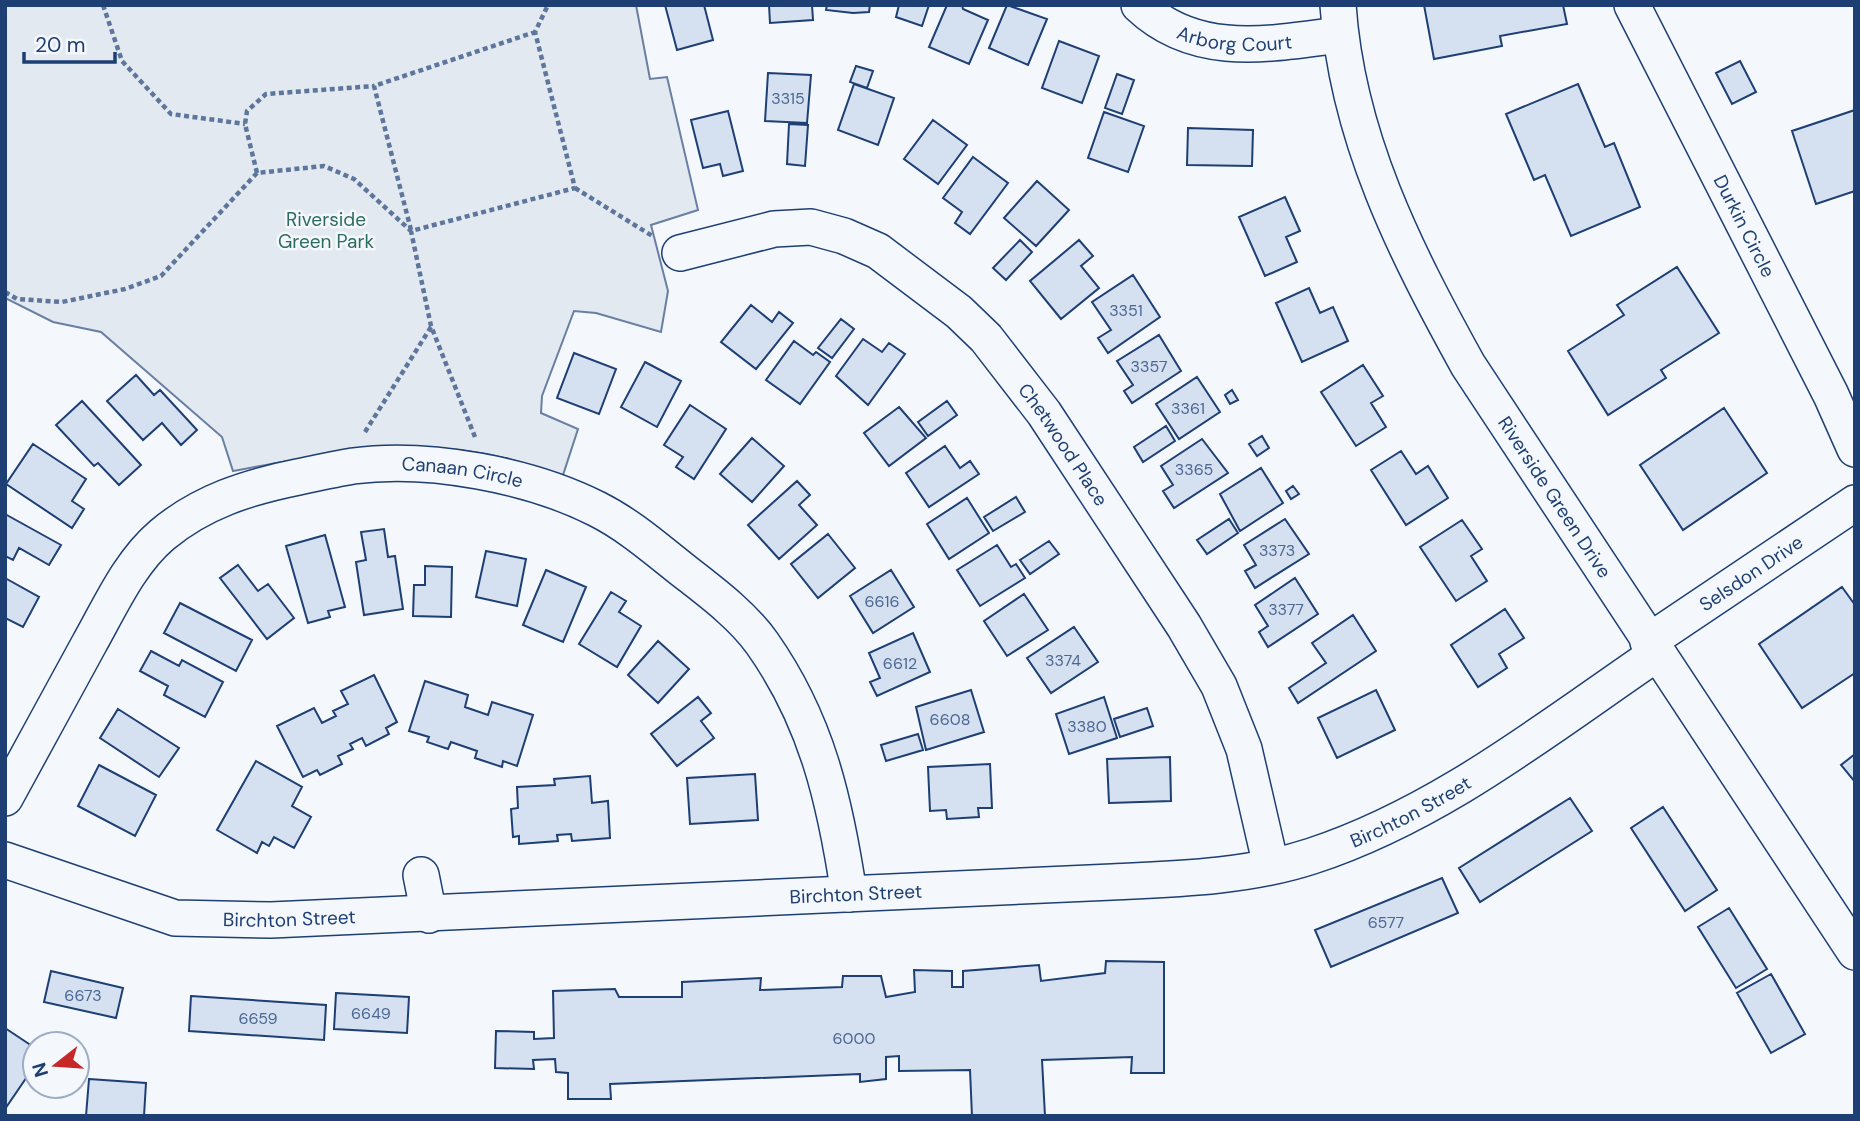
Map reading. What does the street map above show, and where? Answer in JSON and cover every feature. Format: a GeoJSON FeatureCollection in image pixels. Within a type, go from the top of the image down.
{"type":"FeatureCollection","features":[{"type":"Feature","properties":{"kind":"street","name":"Arborg Court"},"geometry":{"type":"LineString","coordinates":[[1139,5],[1169,28],[1198,40],[1239,46],[1339,20]]}},
{"type":"Feature","properties":{"kind":"street","name":"Durkin Circle"},"geometry":{"type":"LineString","coordinates":[[1632,5],[1831,395],[1855,449]]}},
{"type":"Feature","properties":{"kind":"street","name":"Riverside Green Drive"},"geometry":{"type":"LineString","coordinates":[[1339,20],[1352,105],[1390,214],[1468,365],[1652,648],[1852,941]]}},
{"type":"Feature","properties":{"kind":"street","name":"Chetwood Place"},"geometry":{"type":"LineString","coordinates":[[680,253],[774,229],[811,226],[844,236],[878,251],[959,312],[986,338],[1044,413],[1184,626],[1219,687],[1244,749],[1271,866]]}},
{"type":"Feature","properties":{"kind":"street","name":"Canaan Circle"},"geometry":{"type":"LineString","coordinates":[[5,798],[118,591],[145,553],[178,523],[210,503],[258,485],[355,466],[410,464],[468,469],[530,484],[595,508],[628,527],[713,594],[760,640],[802,711],[828,775],[849,894]]}},
{"type":"Feature","properties":{"kind":"street","name":"Selsdon Drive"},"geometry":{"type":"LineString","coordinates":[[1652,648],[1855,503]]}},
{"type":"Feature","properties":{"kind":"street","name":"Birchton Street"},"geometry":{"type":"LineString","coordinates":[[5,860],[175,918],[271,920],[429,915],[1194,878],[1310,857],[1369,835],[1418,811],[1473,779],[1652,648]]}},
{"type":"Feature","properties":{"kind":"street"},"geometry":{"type":"LineString","coordinates":[[422,875],[429,915]]}},
{"type":"Feature","properties":{"kind":"path"},"geometry":{"type":"LineString","coordinates":[[103,5],[122,61],[171,114],[244,124]]}},
{"type":"Feature","properties":{"kind":"path"},"geometry":{"type":"LineString","coordinates":[[548,5],[536,32],[575,188],[680,253]]}},
{"type":"Feature","properties":{"kind":"path"},"geometry":{"type":"LineString","coordinates":[[257,173],[244,124],[247,111],[266,94],[374,86],[536,32]]}},
{"type":"Feature","properties":{"kind":"path"},"geometry":{"type":"LineString","coordinates":[[374,86],[411,230],[432,326],[477,441]]}},
{"type":"Feature","properties":{"kind":"path"},"geometry":{"type":"LineString","coordinates":[[5,292],[17,299],[62,302],[125,289],[161,276],[257,173],[324,166],[354,179],[411,230]]}},
{"type":"Feature","properties":{"kind":"path"},"geometry":{"type":"LineString","coordinates":[[411,230],[575,188]]}},
{"type":"Feature","properties":{"kind":"path"},"geometry":{"type":"LineString","coordinates":[[359,440],[432,326]]}},
{"type":"Feature","properties":{"kind":"green space","name":"Riverside Green Park"},"geometry":{"type":"Polygon","coordinates":[[[5,5],[636,5],[650,79],[667,77],[698,210],[651,225],[668,291],[661,332],[596,313],[574,311],[542,396],[541,413],[578,429],[562,478],[521,462],[440,448],[358,451],[233,471],[222,437],[101,332],[53,322],[5,298],[5,5]]]}},
{"type":"Feature","properties":{"kind":"building"},"geometry":{"type":"Polygon","coordinates":[[[665,5],[704,5],[713,40],[677,50],[665,5]]]}},
{"type":"Feature","properties":{"kind":"building"},"geometry":{"type":"Polygon","coordinates":[[[769,5],[812,5],[813,20],[770,23],[769,5]]]}},
{"type":"Feature","properties":{"kind":"building"},"geometry":{"type":"Polygon","coordinates":[[[827,5],[870,5],[869,12],[853,13],[826,10],[827,5]]]}},
{"type":"Feature","properties":{"kind":"building"},"geometry":{"type":"Polygon","coordinates":[[[899,5],[929,5],[922,26],[896,17],[899,5]]]}},
{"type":"Feature","properties":{"kind":"building"},"geometry":{"type":"Polygon","coordinates":[[[947,5],[962,5],[963,9],[988,20],[969,64],[929,47],[947,5]]]}},
{"type":"Feature","properties":{"kind":"building"},"geometry":{"type":"Polygon","coordinates":[[[1007,5],[1047,19],[1028,65],[989,48],[1007,5]]]}},
{"type":"Feature","properties":{"kind":"building"},"geometry":{"type":"Polygon","coordinates":[[[1424,5],[1563,5],[1567,24],[1500,36],[1502,46],[1434,59],[1424,5]]]}},
{"type":"Feature","properties":{"kind":"building"},"geometry":{"type":"Polygon","coordinates":[[[1059,41],[1099,56],[1082,103],[1042,88],[1059,41]]]}},
{"type":"Feature","properties":{"kind":"building"},"geometry":{"type":"Polygon","coordinates":[[[1740,61],[1756,92],[1732,104],[1716,73],[1740,61]]]}},
{"type":"Feature","properties":{"kind":"building"},"geometry":{"type":"Polygon","coordinates":[[[856,66],[873,71],[867,88],[850,82],[856,66]]]}},
{"type":"Feature","properties":{"kind":"building"},"geometry":{"type":"Polygon","coordinates":[[[768,73],[811,75],[807,123],[765,121],[768,73]]]}},
{"type":"Feature","properties":{"kind":"building"},"geometry":{"type":"Polygon","coordinates":[[[1117,74],[1134,80],[1122,114],[1105,108],[1117,74]]]}},
{"type":"Feature","properties":{"kind":"building"},"geometry":{"type":"Polygon","coordinates":[[[854,84],[894,98],[878,145],[838,130],[854,84]]]}},
{"type":"Feature","properties":{"kind":"building"},"geometry":{"type":"Polygon","coordinates":[[[1578,84],[1605,147],[1614,143],[1640,207],[1571,236],[1545,175],[1534,180],[1506,114],[1578,84]]]}},
{"type":"Feature","properties":{"kind":"building"},"geometry":{"type":"Polygon","coordinates":[[[1855,110],[1855,191],[1816,204],[1792,131],[1855,110]]]}},
{"type":"Feature","properties":{"kind":"building"},"geometry":{"type":"Polygon","coordinates":[[[728,111],[743,171],[723,176],[720,164],[703,168],[691,120],[728,111]]]}},
{"type":"Feature","properties":{"kind":"building"},"geometry":{"type":"Polygon","coordinates":[[[1104,112],[1144,126],[1128,172],[1088,158],[1104,112]]]}},
{"type":"Feature","properties":{"kind":"building"},"geometry":{"type":"Polygon","coordinates":[[[933,120],[967,145],[938,184],[904,159],[933,120]]]}},
{"type":"Feature","properties":{"kind":"building"},"geometry":{"type":"Polygon","coordinates":[[[789,124],[808,125],[805,166],[787,164],[789,124]]]}},
{"type":"Feature","properties":{"kind":"building"},"geometry":{"type":"Polygon","coordinates":[[[1188,128],[1253,130],[1252,166],[1187,165],[1188,128]]]}},
{"type":"Feature","properties":{"kind":"building"},"geometry":{"type":"Polygon","coordinates":[[[973,157],[1008,183],[970,234],[955,223],[962,212],[943,198],[973,157]]]}},
{"type":"Feature","properties":{"kind":"building"},"geometry":{"type":"Polygon","coordinates":[[[1037,181],[1069,210],[1036,246],[1004,218],[1037,181]]]}},
{"type":"Feature","properties":{"kind":"building"},"geometry":{"type":"Polygon","coordinates":[[[1285,197],[1300,231],[1286,237],[1297,262],[1265,276],[1239,217],[1285,197]]]}},
{"type":"Feature","properties":{"kind":"building"},"geometry":{"type":"Polygon","coordinates":[[[1020,240],[1032,252],[1006,280],[993,268],[1020,240]]]}},
{"type":"Feature","properties":{"kind":"building"},"geometry":{"type":"Polygon","coordinates":[[[1079,240],[1093,256],[1081,266],[1099,288],[1061,319],[1030,281],[1079,240]]]}},
{"type":"Feature","properties":{"kind":"building"},"geometry":{"type":"Polygon","coordinates":[[[1677,267],[1719,333],[1661,370],[1666,378],[1608,415],[1568,351],[1624,315],[1617,305],[1677,267]]]}},
{"type":"Feature","properties":{"kind":"building"},"geometry":{"type":"Polygon","coordinates":[[[1133,275],[1160,317],[1108,353],[1098,338],[1111,330],[1092,302],[1133,275]]]}},
{"type":"Feature","properties":{"kind":"building"},"geometry":{"type":"Polygon","coordinates":[[[1309,288],[1320,313],[1333,307],[1348,341],[1302,362],[1276,303],[1309,288]]]}},
{"type":"Feature","properties":{"kind":"building"},"geometry":{"type":"Polygon","coordinates":[[[751,305],[772,322],[779,312],[793,323],[756,369],[721,342],[751,305]]]}},
{"type":"Feature","properties":{"kind":"building"},"geometry":{"type":"Polygon","coordinates":[[[841,319],[854,329],[832,358],[818,348],[841,319]]]}},
{"type":"Feature","properties":{"kind":"building"},"geometry":{"type":"Polygon","coordinates":[[[1159,335],[1181,371],[1132,403],[1124,391],[1133,385],[1117,361],[1159,335]]]}},
{"type":"Feature","properties":{"kind":"building"},"geometry":{"type":"Polygon","coordinates":[[[863,339],[882,352],[889,343],[905,354],[868,405],[836,376],[863,339]]]}},
{"type":"Feature","properties":{"kind":"building"},"geometry":{"type":"Polygon","coordinates":[[[794,341],[813,355],[816,352],[830,362],[800,404],[766,380],[794,341]]]}},
{"type":"Feature","properties":{"kind":"building"},"geometry":{"type":"Polygon","coordinates":[[[574,353],[616,369],[599,414],[557,398],[574,353]]]}},
{"type":"Feature","properties":{"kind":"building"},"geometry":{"type":"Polygon","coordinates":[[[645,362],[681,381],[657,427],[621,407],[645,362]]]}},
{"type":"Feature","properties":{"kind":"building"},"geometry":{"type":"Polygon","coordinates":[[[1363,365],[1383,396],[1371,403],[1386,427],[1356,446],[1321,392],[1363,365]]]}},
{"type":"Feature","properties":{"kind":"building"},"geometry":{"type":"Polygon","coordinates":[[[136,375],[154,395],[160,390],[197,430],[181,445],[162,423],[143,440],[107,401],[136,375]]]}},
{"type":"Feature","properties":{"kind":"building"},"geometry":{"type":"Polygon","coordinates":[[[1197,377],[1220,412],[1179,439],[1156,404],[1197,377]]]}},
{"type":"Feature","properties":{"kind":"building"},"geometry":{"type":"Polygon","coordinates":[[[1232,390],[1238,400],[1230,404],[1225,395],[1232,390]]]}},
{"type":"Feature","properties":{"kind":"building"},"geometry":{"type":"Polygon","coordinates":[[[82,401],[141,465],[119,485],[98,463],[94,466],[56,425],[82,401]]]}},
{"type":"Feature","properties":{"kind":"building"},"geometry":{"type":"Polygon","coordinates":[[[947,401],[957,415],[928,436],[918,422],[947,401]]]}},
{"type":"Feature","properties":{"kind":"building"},"geometry":{"type":"Polygon","coordinates":[[[690,405],[726,429],[694,479],[676,467],[683,457],[664,445],[690,405]]]}},
{"type":"Feature","properties":{"kind":"building"},"geometry":{"type":"Polygon","coordinates":[[[899,407],[926,438],[889,466],[864,433],[899,407]]]}},
{"type":"Feature","properties":{"kind":"building"},"geometry":{"type":"Polygon","coordinates":[[[1724,408],[1767,473],[1683,530],[1640,465],[1724,408]]]}},
{"type":"Feature","properties":{"kind":"building"},"geometry":{"type":"Polygon","coordinates":[[[1166,426],[1175,441],[1143,462],[1134,447],[1166,426]]]}},
{"type":"Feature","properties":{"kind":"building"},"geometry":{"type":"Polygon","coordinates":[[[1262,436],[1269,448],[1257,456],[1249,444],[1262,436]]]}},
{"type":"Feature","properties":{"kind":"building"},"geometry":{"type":"Polygon","coordinates":[[[752,438],[784,466],[752,502],[720,474],[752,438]]]}},
{"type":"Feature","properties":{"kind":"building"},"geometry":{"type":"Polygon","coordinates":[[[1202,439],[1228,473],[1174,508],[1163,491],[1173,485],[1161,466],[1202,439]]]}},
{"type":"Feature","properties":{"kind":"building"},"geometry":{"type":"Polygon","coordinates":[[[33,444],[86,479],[72,501],[84,509],[72,528],[6,484],[33,444]]]}},
{"type":"Feature","properties":{"kind":"building"},"geometry":{"type":"Polygon","coordinates":[[[945,446],[960,468],[970,461],[979,474],[929,507],[906,473],[945,446]]]}},
{"type":"Feature","properties":{"kind":"building"},"geometry":{"type":"Polygon","coordinates":[[[1401,451],[1416,474],[1428,466],[1448,498],[1406,525],[1371,470],[1401,451]]]}},
{"type":"Feature","properties":{"kind":"building"},"geometry":{"type":"Polygon","coordinates":[[[1261,468],[1283,503],[1240,531],[1220,494],[1261,468]]]}},
{"type":"Feature","properties":{"kind":"building"},"geometry":{"type":"Polygon","coordinates":[[[797,481],[810,495],[799,505],[817,525],[779,559],[748,525],[797,481]]]}},
{"type":"Feature","properties":{"kind":"building"},"geometry":{"type":"Polygon","coordinates":[[[1293,486],[1299,494],[1291,499],[1286,491],[1293,486]]]}},
{"type":"Feature","properties":{"kind":"building"},"geometry":{"type":"Polygon","coordinates":[[[1016,497],[1025,512],[993,531],[984,517],[1016,497]]]}},
{"type":"Feature","properties":{"kind":"building"},"geometry":{"type":"Polygon","coordinates":[[[967,498],[989,533],[949,559],[927,524],[967,498]]]}},
{"type":"Feature","properties":{"kind":"building"},"geometry":{"type":"Polygon","coordinates":[[[5,514],[61,545],[49,565],[19,548],[13,560],[5,556],[5,514]]]}},
{"type":"Feature","properties":{"kind":"building"},"geometry":{"type":"Polygon","coordinates":[[[1229,519],[1238,533],[1207,554],[1197,540],[1229,519]]]}},
{"type":"Feature","properties":{"kind":"building"},"geometry":{"type":"Polygon","coordinates":[[[1285,519],[1309,554],[1255,588],[1245,571],[1256,565],[1244,545],[1285,519]]]}},
{"type":"Feature","properties":{"kind":"building"},"geometry":{"type":"Polygon","coordinates":[[[1462,520],[1482,549],[1471,556],[1487,581],[1456,601],[1420,547],[1462,520]]]}},
{"type":"Feature","properties":{"kind":"building"},"geometry":{"type":"Polygon","coordinates":[[[384,529],[388,557],[395,556],[403,609],[364,615],[356,562],[366,560],[361,532],[384,529]]]}},
{"type":"Feature","properties":{"kind":"building"},"geometry":{"type":"Polygon","coordinates":[[[828,534],[855,568],[818,598],[791,564],[828,534]]]}},
{"type":"Feature","properties":{"kind":"building"},"geometry":{"type":"Polygon","coordinates":[[[325,535],[345,607],[328,611],[330,617],[308,623],[286,546],[325,535]]]}},
{"type":"Feature","properties":{"kind":"building"},"geometry":{"type":"Polygon","coordinates":[[[1049,541],[1059,554],[1030,574],[1020,560],[1049,541]]]}},
{"type":"Feature","properties":{"kind":"building"},"geometry":{"type":"Polygon","coordinates":[[[997,545],[1011,567],[1016,564],[1025,578],[980,606],[957,570],[997,545]]]}},
{"type":"Feature","properties":{"kind":"building"},"geometry":{"type":"Polygon","coordinates":[[[486,551],[526,559],[517,606],[476,597],[486,551]]]}},
{"type":"Feature","properties":{"kind":"building"},"geometry":{"type":"Polygon","coordinates":[[[238,565],[258,591],[268,584],[294,618],[267,639],[220,578],[238,565]]]}},
{"type":"Feature","properties":{"kind":"building"},"geometry":{"type":"Polygon","coordinates":[[[425,566],[452,567],[451,617],[413,616],[414,585],[425,585],[425,566]]]}},
{"type":"Feature","properties":{"kind":"building"},"geometry":{"type":"Polygon","coordinates":[[[546,570],[586,587],[563,642],[523,625],[546,570]]]}},
{"type":"Feature","properties":{"kind":"building"},"geometry":{"type":"Polygon","coordinates":[[[891,570],[914,607],[873,633],[850,596],[891,570]]]}},
{"type":"Feature","properties":{"kind":"building"},"geometry":{"type":"Polygon","coordinates":[[[5,578],[39,597],[23,627],[5,618],[5,578]]]}},
{"type":"Feature","properties":{"kind":"building"},"geometry":{"type":"Polygon","coordinates":[[[1295,578],[1318,614],[1268,647],[1259,632],[1268,626],[1255,605],[1295,578]]]}},
{"type":"Feature","properties":{"kind":"building"},"geometry":{"type":"Polygon","coordinates":[[[1842,587],[1855,605],[1855,673],[1802,708],[1759,644],[1842,587]]]}},
{"type":"Feature","properties":{"kind":"building"},"geometry":{"type":"Polygon","coordinates":[[[611,592],[626,601],[619,612],[641,626],[617,667],[579,644],[611,592]]]}},
{"type":"Feature","properties":{"kind":"building"},"geometry":{"type":"Polygon","coordinates":[[[1024,594],[1048,630],[1007,656],[984,621],[1024,594]]]}},
{"type":"Feature","properties":{"kind":"building"},"geometry":{"type":"Polygon","coordinates":[[[180,603],[252,640],[236,671],[164,633],[180,603]]]}},
{"type":"Feature","properties":{"kind":"building"},"geometry":{"type":"Polygon","coordinates":[[[1505,609],[1524,638],[1499,654],[1507,668],[1478,687],[1451,645],[1505,609]]]}},
{"type":"Feature","properties":{"kind":"building"},"geometry":{"type":"Polygon","coordinates":[[[1353,615],[1376,651],[1298,703],[1289,688],[1326,663],[1312,643],[1353,615]]]}},
{"type":"Feature","properties":{"kind":"building"},"geometry":{"type":"Polygon","coordinates":[[[1074,627],[1098,662],[1051,693],[1027,658],[1074,627]]]}},
{"type":"Feature","properties":{"kind":"building"},"geometry":{"type":"Polygon","coordinates":[[[913,633],[930,672],[877,696],[870,682],[880,678],[869,653],[913,633]]]}},
{"type":"Feature","properties":{"kind":"building"},"geometry":{"type":"Polygon","coordinates":[[[658,641],[689,669],[658,703],[628,675],[658,641]]]}},
{"type":"Feature","properties":{"kind":"building"},"geometry":{"type":"Polygon","coordinates":[[[151,651],[179,666],[182,660],[223,682],[205,717],[164,695],[168,686],[140,671],[151,651]]]}},
{"type":"Feature","properties":{"kind":"building"},"geometry":{"type":"Polygon","coordinates":[[[374,675],[397,722],[386,728],[389,734],[366,746],[362,738],[350,744],[353,749],[338,756],[342,764],[320,775],[317,770],[303,777],[277,726],[314,708],[322,723],[336,716],[333,711],[348,704],[341,691],[374,675]]]}},
{"type":"Feature","properties":{"kind":"building"},"geometry":{"type":"Polygon","coordinates":[[[425,681],[468,695],[465,707],[488,715],[492,702],[533,715],[517,766],[503,761],[502,767],[475,758],[477,751],[451,742],[448,749],[427,742],[429,737],[409,731],[425,681]]]}},
{"type":"Feature","properties":{"kind":"building"},"geometry":{"type":"Polygon","coordinates":[[[971,690],[984,732],[926,750],[916,707],[971,690]]]}},
{"type":"Feature","properties":{"kind":"building"},"geometry":{"type":"Polygon","coordinates":[[[1376,690],[1395,730],[1337,758],[1318,718],[1376,690]]]}},
{"type":"Feature","properties":{"kind":"building"},"geometry":{"type":"Polygon","coordinates":[[[698,697],[711,713],[701,721],[714,738],[677,766],[651,734],[698,697]]]}},
{"type":"Feature","properties":{"kind":"building"},"geometry":{"type":"Polygon","coordinates":[[[1104,697],[1117,738],[1069,754],[1056,714],[1104,697]]]}},
{"type":"Feature","properties":{"kind":"building"},"geometry":{"type":"Polygon","coordinates":[[[1147,708],[1153,726],[1120,737],[1114,719],[1147,708]]]}},
{"type":"Feature","properties":{"kind":"building"},"geometry":{"type":"Polygon","coordinates":[[[118,709],[179,748],[159,777],[100,738],[118,709]]]}},
{"type":"Feature","properties":{"kind":"building"},"geometry":{"type":"Polygon","coordinates":[[[918,734],[923,750],[886,761],[881,745],[918,734]]]}},
{"type":"Feature","properties":{"kind":"building"},"geometry":{"type":"Polygon","coordinates":[[[1855,754],[1855,782],[1841,765],[1855,754]]]}},
{"type":"Feature","properties":{"kind":"building"},"geometry":{"type":"Polygon","coordinates":[[[1170,757],[1171,801],[1109,803],[1107,759],[1170,757]]]}},
{"type":"Feature","properties":{"kind":"building"},"geometry":{"type":"Polygon","coordinates":[[[256,761],[302,787],[292,806],[311,817],[294,848],[274,837],[269,846],[262,842],[257,853],[217,830],[256,761]]]}},
{"type":"Feature","properties":{"kind":"building"},"geometry":{"type":"Polygon","coordinates":[[[990,764],[992,808],[978,808],[979,817],[947,819],[946,810],[930,811],[928,767],[990,764]]]}},
{"type":"Feature","properties":{"kind":"building"},"geometry":{"type":"Polygon","coordinates":[[[99,765],[156,795],[135,836],[78,806],[99,765]]]}},
{"type":"Feature","properties":{"kind":"building"},"geometry":{"type":"Polygon","coordinates":[[[755,774],[758,820],[690,824],[687,778],[755,774]]]}},
{"type":"Feature","properties":{"kind":"building"},"geometry":{"type":"Polygon","coordinates":[[[590,776],[592,803],[608,801],[610,838],[572,841],[571,834],[557,835],[558,841],[519,844],[519,836],[513,837],[511,809],[518,808],[517,787],[555,785],[554,779],[590,776]]]}},
{"type":"Feature","properties":{"kind":"building"},"geometry":{"type":"Polygon","coordinates":[[[1570,798],[1592,831],[1480,902],[1459,868],[1570,798]]]}},
{"type":"Feature","properties":{"kind":"building"},"geometry":{"type":"Polygon","coordinates":[[[1663,807],[1717,890],[1685,911],[1631,828],[1663,807]]]}},
{"type":"Feature","properties":{"kind":"building"},"geometry":{"type":"Polygon","coordinates":[[[1442,878],[1458,913],[1331,967],[1315,930],[1442,878]]]}},
{"type":"Feature","properties":{"kind":"building"},"geometry":{"type":"Polygon","coordinates":[[[1729,908],[1767,969],[1736,988],[1698,927],[1729,908]]]}},
{"type":"Feature","properties":{"kind":"building"},"geometry":{"type":"Polygon","coordinates":[[[1106,961],[1164,962],[1164,1073],[1131,1073],[1132,1057],[1042,1060],[1045,1116],[972,1116],[970,1070],[899,1071],[899,1056],[886,1057],[886,1079],[860,1082],[860,1074],[610,1084],[611,1099],[568,1099],[568,1073],[556,1072],[555,1059],[533,1060],[534,1069],[495,1068],[496,1031],[534,1032],[534,1039],[554,1038],[553,991],[615,989],[619,997],[682,997],[682,982],[761,978],[760,990],[842,987],[843,976],[881,976],[886,997],[915,992],[914,970],[952,971],[952,987],[963,987],[963,971],[1039,965],[1041,981],[1105,973],[1106,961]]]}},
{"type":"Feature","properties":{"kind":"building"},"geometry":{"type":"Polygon","coordinates":[[[51,971],[123,988],[116,1018],[44,1002],[51,971]]]}},
{"type":"Feature","properties":{"kind":"building"},"geometry":{"type":"Polygon","coordinates":[[[1771,974],[1805,1034],[1771,1053],[1737,993],[1771,974]]]}},
{"type":"Feature","properties":{"kind":"building"},"geometry":{"type":"Polygon","coordinates":[[[336,993],[409,997],[407,1033],[334,1029],[336,993]]]}},
{"type":"Feature","properties":{"kind":"building"},"geometry":{"type":"Polygon","coordinates":[[[191,996],[326,1005],[324,1040],[189,1031],[191,996]]]}},
{"type":"Feature","properties":{"kind":"building"},"geometry":{"type":"Polygon","coordinates":[[[5,1028],[21,1039],[21,1086],[5,1109],[5,1028]]]}},
{"type":"Feature","properties":{"kind":"building"},"geometry":{"type":"Polygon","coordinates":[[[91,1079],[146,1083],[144,1116],[86,1116],[87,1100],[91,1100],[91,1079]]]}}]}
